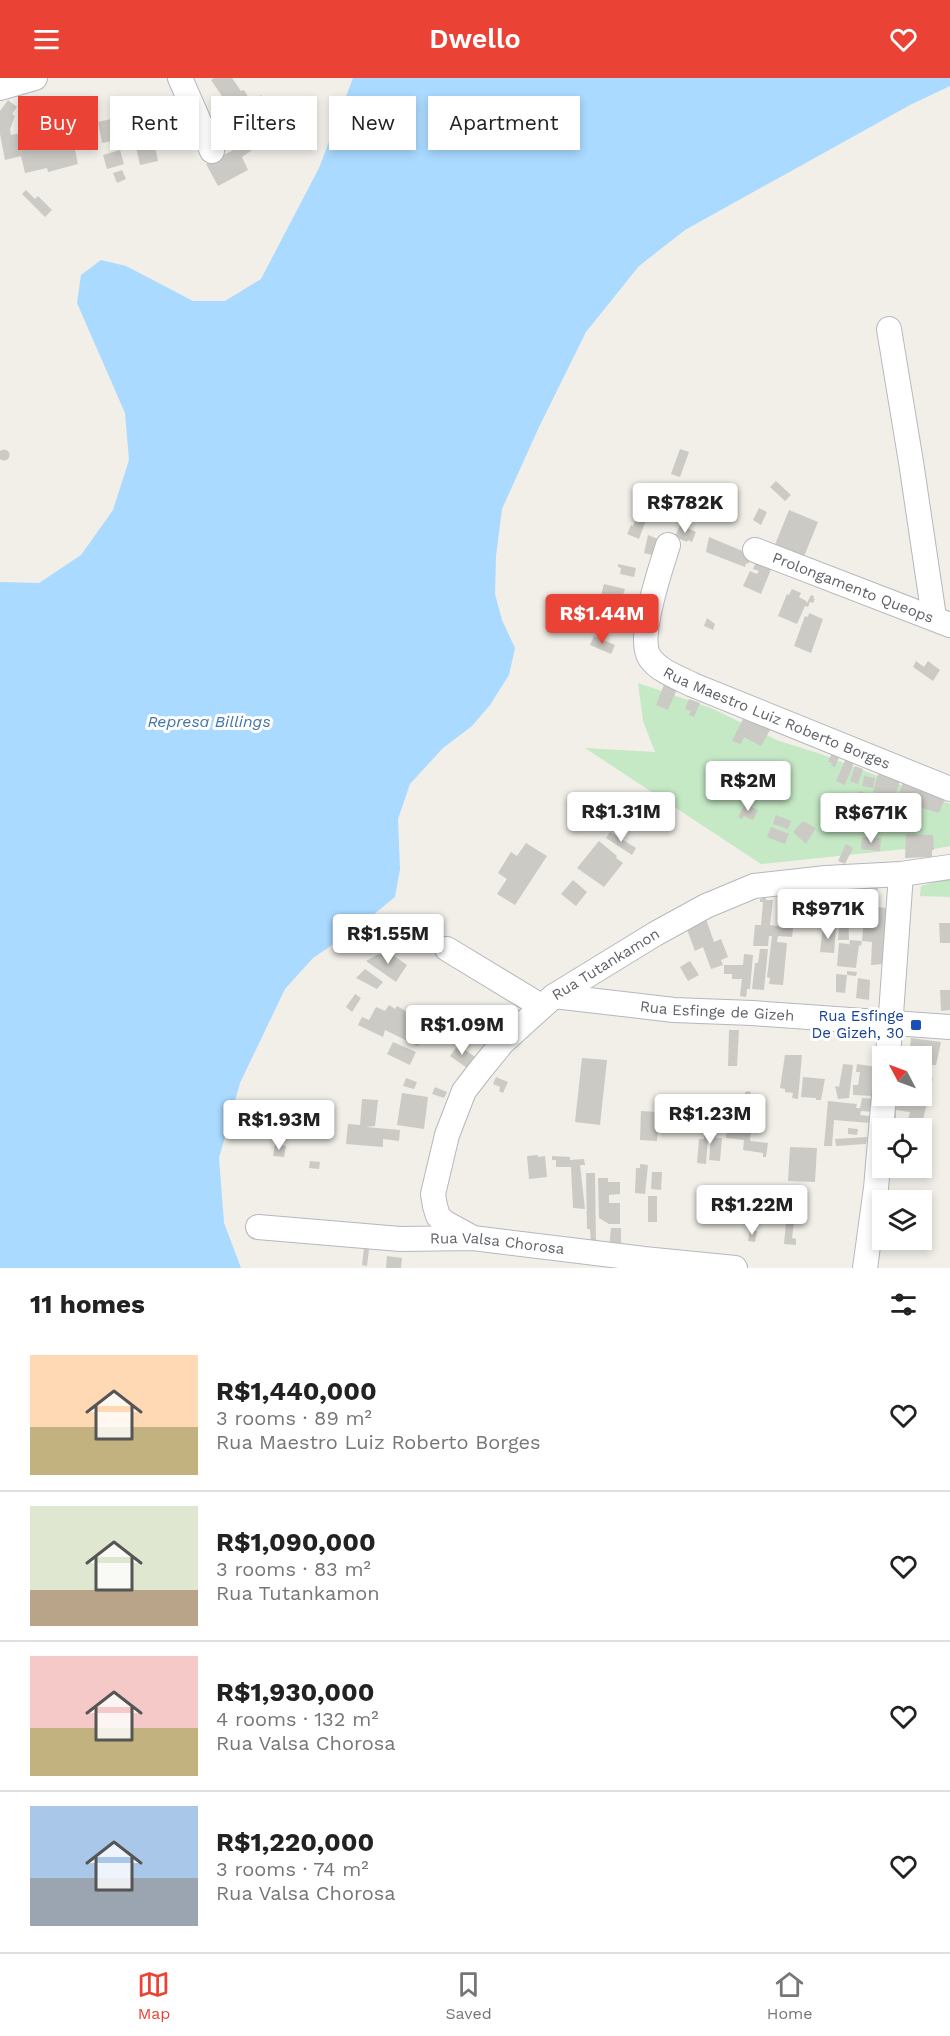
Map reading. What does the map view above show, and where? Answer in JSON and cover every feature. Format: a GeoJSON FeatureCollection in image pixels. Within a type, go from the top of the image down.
{"type":"FeatureCollection","features":[{"type":"Feature","properties":{"kind":"street"},"geometry":{"type":"LineString","coordinates":[[0,88],[35,78]]}},
{"type":"Feature","properties":{"kind":"street"},"geometry":{"type":"LineString","coordinates":[[180,78],[212,151]]}},
{"type":"Feature","properties":{"kind":"street"},"geometry":{"type":"LineString","coordinates":[[889,328],[942,621]]}},
{"type":"Feature","properties":{"kind":"street","name":"Rua Maestro Luiz Roberto Borges"},"geometry":{"type":"LineString","coordinates":[[668,545],[648,618],[646,651],[654,663],[669,674],[693,685],[950,789]]}},
{"type":"Feature","properties":{"kind":"street","name":"Prolongamento Queops"},"geometry":{"type":"LineString","coordinates":[[755,550],[942,621]]}},
{"type":"Feature","properties":{"kind":"street","name":"Rua Tutankamon"},"geometry":{"type":"LineString","coordinates":[[473,1238],[444,1222],[438,1216],[433,1194],[440,1158],[455,1110],[464,1091],[503,1042],[548,1001],[655,934],[706,906],[753,886],[826,878],[901,874],[950,867]]}},
{"type":"Feature","properties":{"kind":"street"},"geometry":{"type":"LineString","coordinates":[[889,1046],[901,874]]}},
{"type":"Feature","properties":{"kind":"street","name":"Rua Esfinge de Gizeh"},"geometry":{"type":"LineString","coordinates":[[447,949],[548,1001],[950,1027]]}},
{"type":"Feature","properties":{"kind":"street"},"geometry":{"type":"LineString","coordinates":[[865,1268],[876,1188],[883,1106]]}},
{"type":"Feature","properties":{"kind":"street","name":"Rua Valsa Chorosa"},"geometry":{"type":"LineString","coordinates":[[258,1227],[400,1239],[473,1238],[735,1268]]}},
{"type":"Feature","properties":{"kind":"green space"},"geometry":{"type":"Polygon","coordinates":[[[638,683],[711,708],[779,741],[818,753],[950,804],[950,846],[761,864],[585,748],[655,752],[643,721],[638,683]]]}},
{"type":"Feature","properties":{"kind":"green space"},"geometry":{"type":"Polygon","coordinates":[[[950,878],[950,897],[920,896],[921,886],[950,878]]]}},
{"type":"Feature","properties":{"kind":"water","name":"Represa Billings"},"geometry":{"type":"Polygon","coordinates":[[[353,78],[950,78],[950,86],[910,105],[685,230],[639,266],[586,332],[502,509],[496,556],[495,594],[502,620],[515,648],[509,675],[490,705],[472,726],[443,748],[410,784],[398,819],[400,869],[395,897],[357,928],[313,958],[285,989],[240,1083],[219,1158],[224,1223],[241,1268],[0,1268],[0,582],[39,583],[81,555],[113,510],[129,460],[125,413],[77,303],[81,275],[101,260],[126,266],[193,301],[225,301],[261,279],[319,168],[329,142],[329,150],[416,150],[416,96],[346,96],[353,78]]]}},
{"type":"Feature","properties":{"kind":"building"},"geometry":{"type":"Polygon","coordinates":[[[232,78],[248,96],[222,96],[211,80],[232,78]]]}},
{"type":"Feature","properties":{"kind":"building"},"geometry":{"type":"Polygon","coordinates":[[[8,100],[17,107],[12,114],[15,116],[10,129],[11,135],[18,134],[18,150],[75,150],[78,164],[48,172],[47,168],[25,173],[21,156],[5,160],[0,134],[0,111],[8,100]]]}},
{"type":"Feature","properties":{"kind":"building"},"geometry":{"type":"Polygon","coordinates":[[[110,119],[110,141],[102,143],[98,122],[110,119]]]}},
{"type":"Feature","properties":{"kind":"building"},"geometry":{"type":"Polygon","coordinates":[[[120,150],[124,164],[107,169],[103,155],[120,150]]]}},
{"type":"Feature","properties":{"kind":"building"},"geometry":{"type":"Polygon","coordinates":[[[137,150],[156,150],[158,161],[140,165],[137,150]]]}},
{"type":"Feature","properties":{"kind":"building"},"geometry":{"type":"Polygon","coordinates":[[[233,150],[252,150],[242,157],[248,170],[218,186],[206,164],[233,150]]]}},
{"type":"Feature","properties":{"kind":"building"},"geometry":{"type":"Polygon","coordinates":[[[122,170],[126,179],[117,183],[113,173],[122,170]]]}},
{"type":"Feature","properties":{"kind":"building"},"geometry":{"type":"Polygon","coordinates":[[[26,190],[35,199],[38,196],[52,210],[45,217],[22,194],[26,190]]]}},
{"type":"Feature","properties":{"kind":"building"},"geometry":{"type":"Polygon","coordinates":[[[4,449],[10,455],[8,459],[4,461],[0,459],[0,451],[4,449]]]}},
{"type":"Feature","properties":{"kind":"building"},"geometry":{"type":"Polygon","coordinates":[[[680,449],[689,452],[680,477],[671,474],[680,449]]]}},
{"type":"Feature","properties":{"kind":"building"},"geometry":{"type":"Polygon","coordinates":[[[776,481],[791,495],[785,501],[770,487],[776,481]]]}},
{"type":"Feature","properties":{"kind":"building"},"geometry":{"type":"Polygon","coordinates":[[[759,508],[767,512],[761,525],[753,520],[759,508]]]}},
{"type":"Feature","properties":{"kind":"building"},"geometry":{"type":"Polygon","coordinates":[[[789,510],[818,522],[803,559],[774,547],[789,510]]]}},
{"type":"Feature","properties":{"kind":"building"},"geometry":{"type":"Polygon","coordinates":[[[639,511],[648,515],[639,539],[627,534],[639,511]]]}},
{"type":"Feature","properties":{"kind":"building"},"geometry":{"type":"Polygon","coordinates":[[[680,525],[696,532],[692,542],[675,537],[680,525]]]}},
{"type":"Feature","properties":{"kind":"building"},"geometry":{"type":"Polygon","coordinates":[[[648,535],[658,539],[652,555],[644,553],[648,535]]]}},
{"type":"Feature","properties":{"kind":"building"},"geometry":{"type":"Polygon","coordinates":[[[709,537],[752,555],[748,564],[746,563],[745,567],[706,552],[709,537]]]}},
{"type":"Feature","properties":{"kind":"building"},"geometry":{"type":"Polygon","coordinates":[[[757,560],[772,567],[761,594],[743,586],[750,571],[757,574],[759,571],[753,569],[757,560]]]}},
{"type":"Feature","properties":{"kind":"building"},"geometry":{"type":"Polygon","coordinates":[[[618,564],[636,568],[634,577],[620,574],[621,568],[618,564]]]}},
{"type":"Feature","properties":{"kind":"building"},"geometry":{"type":"Polygon","coordinates":[[[604,584],[625,589],[623,595],[627,596],[626,600],[628,600],[625,611],[607,607],[608,603],[611,604],[612,597],[601,595],[604,584]]]}},
{"type":"Feature","properties":{"kind":"building"},"geometry":{"type":"Polygon","coordinates":[[[792,589],[801,593],[799,597],[807,603],[811,595],[815,599],[808,607],[805,606],[797,624],[778,616],[787,594],[789,595],[792,589]]]}},
{"type":"Feature","properties":{"kind":"building"},"geometry":{"type":"Polygon","coordinates":[[[809,613],[823,619],[811,653],[794,646],[805,616],[808,617],[809,613]]]}},
{"type":"Feature","properties":{"kind":"building"},"geometry":{"type":"Polygon","coordinates":[[[707,618],[715,624],[713,630],[704,626],[707,618]]]}},
{"type":"Feature","properties":{"kind":"building"},"geometry":{"type":"Polygon","coordinates":[[[594,636],[615,645],[611,654],[590,645],[594,636]]]}},
{"type":"Feature","properties":{"kind":"building"},"geometry":{"type":"Polygon","coordinates":[[[916,661],[924,667],[928,661],[940,670],[933,681],[913,667],[916,661]]]}},
{"type":"Feature","properties":{"kind":"building"},"geometry":{"type":"Polygon","coordinates":[[[665,682],[678,687],[668,710],[656,705],[665,682]]]}},
{"type":"Feature","properties":{"kind":"building"},"geometry":{"type":"Polygon","coordinates":[[[689,699],[700,703],[694,717],[689,715],[691,711],[685,709],[689,699]]]}},
{"type":"Feature","properties":{"kind":"building"},"geometry":{"type":"Polygon","coordinates":[[[744,717],[770,730],[761,746],[744,737],[741,744],[732,741],[744,717]]]}},
{"type":"Feature","properties":{"kind":"building"},"geometry":{"type":"Polygon","coordinates":[[[832,753],[840,755],[834,767],[828,762],[832,753]]]}},
{"type":"Feature","properties":{"kind":"building"},"geometry":{"type":"Polygon","coordinates":[[[847,756],[855,760],[845,785],[836,781],[847,756]]]}},
{"type":"Feature","properties":{"kind":"building"},"geometry":{"type":"Polygon","coordinates":[[[855,766],[863,769],[858,784],[850,781],[855,766]]]}},
{"type":"Feature","properties":{"kind":"building"},"geometry":{"type":"Polygon","coordinates":[[[878,774],[900,780],[895,798],[873,792],[878,774]]]}},
{"type":"Feature","properties":{"kind":"building"},"geometry":{"type":"Polygon","coordinates":[[[864,776],[875,778],[873,788],[862,786],[864,776]]]}},
{"type":"Feature","properties":{"kind":"building"},"geometry":{"type":"Polygon","coordinates":[[[905,777],[947,793],[939,813],[916,806],[918,801],[899,794],[905,777]]]}},
{"type":"Feature","properties":{"kind":"building"},"geometry":{"type":"Polygon","coordinates":[[[859,791],[872,795],[868,808],[853,803],[854,795],[857,796],[859,791]]]}},
{"type":"Feature","properties":{"kind":"building"},"geometry":{"type":"Polygon","coordinates":[[[895,800],[905,802],[903,808],[893,805],[895,800]]]}},
{"type":"Feature","properties":{"kind":"building"},"geometry":{"type":"Polygon","coordinates":[[[745,804],[758,810],[753,820],[744,816],[742,819],[738,817],[745,804]]]}},
{"type":"Feature","properties":{"kind":"building"},"geometry":{"type":"Polygon","coordinates":[[[776,815],[791,821],[788,829],[773,824],[776,815]]]}},
{"type":"Feature","properties":{"kind":"building"},"geometry":{"type":"Polygon","coordinates":[[[803,821],[816,828],[806,844],[793,832],[803,821]]]}},
{"type":"Feature","properties":{"kind":"building"},"geometry":{"type":"Polygon","coordinates":[[[771,827],[789,834],[785,844],[767,837],[771,827]]]}},
{"type":"Feature","properties":{"kind":"building"},"geometry":{"type":"Polygon","coordinates":[[[610,832],[636,848],[632,855],[606,838],[610,832]]]}},
{"type":"Feature","properties":{"kind":"building"},"geometry":{"type":"Polygon","coordinates":[[[906,834],[933,835],[932,857],[905,858],[906,834]]]}},
{"type":"Feature","properties":{"kind":"building"},"geometry":{"type":"Polygon","coordinates":[[[862,837],[881,838],[880,851],[861,849],[862,837]]]}},
{"type":"Feature","properties":{"kind":"building"},"geometry":{"type":"Polygon","coordinates":[[[599,841],[623,863],[604,887],[577,868],[599,841]]]}},
{"type":"Feature","properties":{"kind":"building"},"geometry":{"type":"Polygon","coordinates":[[[526,843],[547,856],[515,905],[497,894],[507,879],[498,873],[511,852],[517,856],[526,843]]]}},
{"type":"Feature","properties":{"kind":"building"},"geometry":{"type":"Polygon","coordinates":[[[846,844],[853,848],[845,864],[838,861],[846,844]]]}},
{"type":"Feature","properties":{"kind":"building"},"geometry":{"type":"Polygon","coordinates":[[[573,880],[587,892],[576,906],[561,894],[573,880]]]}},
{"type":"Feature","properties":{"kind":"building"},"geometry":{"type":"Polygon","coordinates":[[[854,884],[878,886],[876,907],[888,908],[883,964],[871,965],[872,942],[862,941],[864,919],[852,918],[854,898],[852,898],[848,914],[849,940],[838,940],[842,894],[853,895],[854,884]]]}},
{"type":"Feature","properties":{"kind":"building"},"geometry":{"type":"Polygon","coordinates":[[[766,897],[766,900],[773,900],[770,925],[778,926],[778,920],[794,922],[792,937],[778,936],[777,942],[787,943],[783,985],[769,984],[770,978],[767,977],[772,936],[769,936],[768,946],[753,946],[755,925],[761,925],[763,902],[760,902],[760,899],[766,897]]]}},
{"type":"Feature","properties":{"kind":"building"},"geometry":{"type":"Polygon","coordinates":[[[706,919],[714,942],[721,939],[728,957],[721,960],[723,965],[711,969],[703,947],[695,951],[686,927],[706,919]]]}},
{"type":"Feature","properties":{"kind":"building"},"geometry":{"type":"Polygon","coordinates":[[[939,923],[950,923],[950,943],[940,943],[939,923]]]}},
{"type":"Feature","properties":{"kind":"building"},"geometry":{"type":"Polygon","coordinates":[[[823,927],[836,928],[834,953],[820,952],[823,927]]]}},
{"type":"Feature","properties":{"kind":"building"},"geometry":{"type":"Polygon","coordinates":[[[850,940],[862,941],[861,946],[859,945],[856,968],[837,966],[839,943],[849,944],[849,947],[850,940]]]}},
{"type":"Feature","properties":{"kind":"building"},"geometry":{"type":"Polygon","coordinates":[[[760,949],[768,949],[764,990],[752,989],[755,963],[758,963],[760,949]]]}},
{"type":"Feature","properties":{"kind":"building"},"geometry":{"type":"Polygon","coordinates":[[[390,953],[407,965],[396,982],[366,961],[377,955],[390,953]]]}},
{"type":"Feature","properties":{"kind":"building"},"geometry":{"type":"Polygon","coordinates":[[[744,954],[753,955],[750,989],[747,989],[746,997],[740,996],[742,979],[732,979],[732,974],[724,974],[724,965],[743,965],[744,954]]]}},
{"type":"Feature","properties":{"kind":"building"},"geometry":{"type":"Polygon","coordinates":[[[690,961],[699,975],[688,981],[680,967],[690,961]]]}},
{"type":"Feature","properties":{"kind":"building"},"geometry":{"type":"Polygon","coordinates":[[[365,969],[383,982],[377,989],[356,978],[365,969]]]}},
{"type":"Feature","properties":{"kind":"building"},"geometry":{"type":"Polygon","coordinates":[[[847,971],[857,972],[856,976],[847,975],[847,971]]]}},
{"type":"Feature","properties":{"kind":"building"},"geometry":{"type":"Polygon","coordinates":[[[836,974],[847,975],[845,993],[836,992],[836,974]]]}},
{"type":"Feature","properties":{"kind":"building"},"geometry":{"type":"Polygon","coordinates":[[[858,978],[870,980],[869,1000],[856,998],[858,978]]]}},
{"type":"Feature","properties":{"kind":"building"},"geometry":{"type":"Polygon","coordinates":[[[940,990],[950,990],[950,1010],[941,1011],[940,990]]]}},
{"type":"Feature","properties":{"kind":"building"},"geometry":{"type":"Polygon","coordinates":[[[355,994],[361,998],[352,1012],[346,1007],[355,994]]]}},
{"type":"Feature","properties":{"kind":"building"},"geometry":{"type":"Polygon","coordinates":[[[389,1005],[395,1009],[397,1006],[428,1024],[418,1046],[385,1030],[383,1037],[358,1025],[362,1017],[369,1020],[376,1007],[385,1011],[389,1005]]]}},
{"type":"Feature","properties":{"kind":"building"},"geometry":{"type":"Polygon","coordinates":[[[729,1030],[739,1030],[737,1066],[728,1066],[729,1030]]]}},
{"type":"Feature","properties":{"kind":"building"},"geometry":{"type":"Polygon","coordinates":[[[911,1038],[941,1042],[936,1065],[932,1065],[932,1046],[910,1046],[911,1038]]]}},
{"type":"Feature","properties":{"kind":"building"},"geometry":{"type":"Polygon","coordinates":[[[393,1042],[416,1052],[410,1065],[387,1054],[393,1042]]]}},
{"type":"Feature","properties":{"kind":"building"},"geometry":{"type":"Polygon","coordinates":[[[458,1045],[475,1057],[467,1068],[450,1056],[458,1045]]]}},
{"type":"Feature","properties":{"kind":"building"},"geometry":{"type":"Polygon","coordinates":[[[785,1055],[802,1055],[798,1099],[792,1098],[793,1093],[785,1092],[785,1089],[780,1088],[785,1055]]]}},
{"type":"Feature","properties":{"kind":"building"},"geometry":{"type":"Polygon","coordinates":[[[582,1058],[607,1060],[600,1125],[575,1122],[582,1058]]]}},
{"type":"Feature","properties":{"kind":"building"},"geometry":{"type":"Polygon","coordinates":[[[843,1064],[853,1065],[849,1098],[838,1099],[835,1086],[839,1087],[843,1064]]]}},
{"type":"Feature","properties":{"kind":"building"},"geometry":{"type":"Polygon","coordinates":[[[857,1064],[872,1066],[872,1096],[853,1095],[853,1085],[858,1085],[860,1072],[856,1072],[857,1064]]]}},
{"type":"Feature","properties":{"kind":"building"},"geometry":{"type":"Polygon","coordinates":[[[496,1077],[508,1082],[503,1093],[499,1091],[500,1087],[493,1084],[496,1077]]]}},
{"type":"Feature","properties":{"kind":"building"},"geometry":{"type":"Polygon","coordinates":[[[803,1077],[825,1079],[821,1100],[801,1097],[803,1077]]]}},
{"type":"Feature","properties":{"kind":"building"},"geometry":{"type":"Polygon","coordinates":[[[406,1078],[417,1082],[414,1089],[403,1086],[406,1078]]]}},
{"type":"Feature","properties":{"kind":"building"},"geometry":{"type":"Polygon","coordinates":[[[435,1087],[447,1092],[444,1098],[432,1094],[435,1087]]]}},
{"type":"Feature","properties":{"kind":"building"},"geometry":{"type":"Polygon","coordinates":[[[750,1091],[752,1100],[754,1100],[750,1141],[768,1143],[766,1157],[763,1157],[763,1153],[743,1150],[744,1140],[726,1138],[730,1103],[743,1103],[739,1132],[741,1132],[743,1116],[745,1117],[745,1092],[750,1091]]]}},
{"type":"Feature","properties":{"kind":"building"},"geometry":{"type":"Polygon","coordinates":[[[402,1093],[428,1097],[424,1129],[397,1125],[402,1093]]]}},
{"type":"Feature","properties":{"kind":"building"},"geometry":{"type":"Polygon","coordinates":[[[862,1098],[872,1099],[875,1112],[861,1111],[860,1115],[870,1116],[870,1123],[834,1120],[832,1146],[824,1146],[828,1101],[857,1104],[856,1108],[860,1108],[862,1098]]]}},
{"type":"Feature","properties":{"kind":"building"},"geometry":{"type":"Polygon","coordinates":[[[362,1099],[378,1100],[375,1126],[366,1127],[400,1130],[399,1141],[383,1139],[383,1147],[346,1144],[348,1124],[360,1125],[362,1099]]]}},
{"type":"Feature","properties":{"kind":"building"},"geometry":{"type":"Polygon","coordinates":[[[891,1106],[926,1106],[923,1118],[908,1118],[910,1112],[896,1110],[896,1118],[890,1118],[891,1106]]]}},
{"type":"Feature","properties":{"kind":"building"},"geometry":{"type":"Polygon","coordinates":[[[641,1111],[659,1112],[657,1141],[640,1140],[641,1111]]]}},
{"type":"Feature","properties":{"kind":"building"},"geometry":{"type":"Polygon","coordinates":[[[662,1118],[672,1119],[672,1122],[676,1123],[675,1132],[661,1130],[662,1118]]]}},
{"type":"Feature","properties":{"kind":"building"},"geometry":{"type":"Polygon","coordinates":[[[707,1123],[717,1124],[716,1138],[722,1138],[720,1161],[709,1160],[711,1137],[708,1137],[706,1164],[697,1163],[699,1139],[704,1139],[707,1123]]]}},
{"type":"Feature","properties":{"kind":"building"},"geometry":{"type":"Polygon","coordinates":[[[848,1128],[858,1129],[857,1135],[848,1134],[848,1128]]]}},
{"type":"Feature","properties":{"kind":"building"},"geometry":{"type":"Polygon","coordinates":[[[867,1137],[866,1144],[836,1146],[835,1139],[867,1137]]]}},
{"type":"Feature","properties":{"kind":"building"},"geometry":{"type":"Polygon","coordinates":[[[275,1144],[286,1146],[284,1157],[273,1156],[275,1144]]]}},
{"type":"Feature","properties":{"kind":"building"},"geometry":{"type":"Polygon","coordinates":[[[790,1147],[817,1148],[815,1182],[788,1181],[790,1147]]]}},
{"type":"Feature","properties":{"kind":"building"},"geometry":{"type":"Polygon","coordinates":[[[538,1155],[538,1157],[545,1156],[547,1177],[529,1179],[527,1156],[538,1155]]]}},
{"type":"Feature","properties":{"kind":"building"},"geometry":{"type":"Polygon","coordinates":[[[552,1156],[570,1157],[570,1160],[584,1159],[585,1165],[580,1165],[585,1209],[573,1208],[571,1167],[556,1167],[556,1160],[552,1160],[552,1156]]]}},
{"type":"Feature","properties":{"kind":"building"},"geometry":{"type":"Polygon","coordinates":[[[310,1161],[320,1162],[319,1169],[309,1168],[310,1161]]]}},
{"type":"Feature","properties":{"kind":"building"},"geometry":{"type":"Polygon","coordinates":[[[640,1164],[648,1165],[645,1194],[635,1193],[636,1168],[640,1168],[640,1164]]]}},
{"type":"Feature","properties":{"kind":"building"},"geometry":{"type":"Polygon","coordinates":[[[652,1172],[662,1172],[661,1190],[651,1189],[652,1172]]]}},
{"type":"Feature","properties":{"kind":"building"},"geometry":{"type":"Polygon","coordinates":[[[586,1173],[595,1173],[596,1243],[591,1243],[590,1229],[587,1229],[586,1173]]]}},
{"type":"Feature","properties":{"kind":"building"},"geometry":{"type":"Polygon","coordinates":[[[598,1178],[608,1178],[608,1182],[620,1182],[620,1194],[609,1195],[609,1203],[620,1203],[620,1224],[609,1224],[599,1218],[598,1178]]]}},
{"type":"Feature","properties":{"kind":"building"},"geometry":{"type":"Polygon","coordinates":[[[648,1196],[657,1196],[657,1222],[648,1222],[648,1196]]]}},
{"type":"Feature","properties":{"kind":"building"},"geometry":{"type":"Polygon","coordinates":[[[786,1222],[794,1223],[792,1238],[796,1239],[796,1245],[784,1244],[786,1222]]]}},
{"type":"Feature","properties":{"kind":"building"},"geometry":{"type":"Polygon","coordinates":[[[611,1228],[621,1228],[621,1249],[609,1249],[611,1228]]]}},
{"type":"Feature","properties":{"kind":"building"},"geometry":{"type":"Polygon","coordinates":[[[750,1230],[757,1231],[755,1242],[748,1241],[750,1230]]]}},
{"type":"Feature","properties":{"kind":"building"},"geometry":{"type":"Polygon","coordinates":[[[364,1248],[369,1249],[367,1266],[362,1265],[364,1248]]]}},
{"type":"Feature","properties":{"kind":"building"},"geometry":{"type":"Polygon","coordinates":[[[387,1256],[402,1258],[401,1268],[386,1268],[387,1256]]]}},
{"type":"Feature","properties":{"kind":"place","name":"Rua Esfinge De Gizeh, 30"},"geometry":{"type":"Point","coordinates":[916,1025]}}]}
